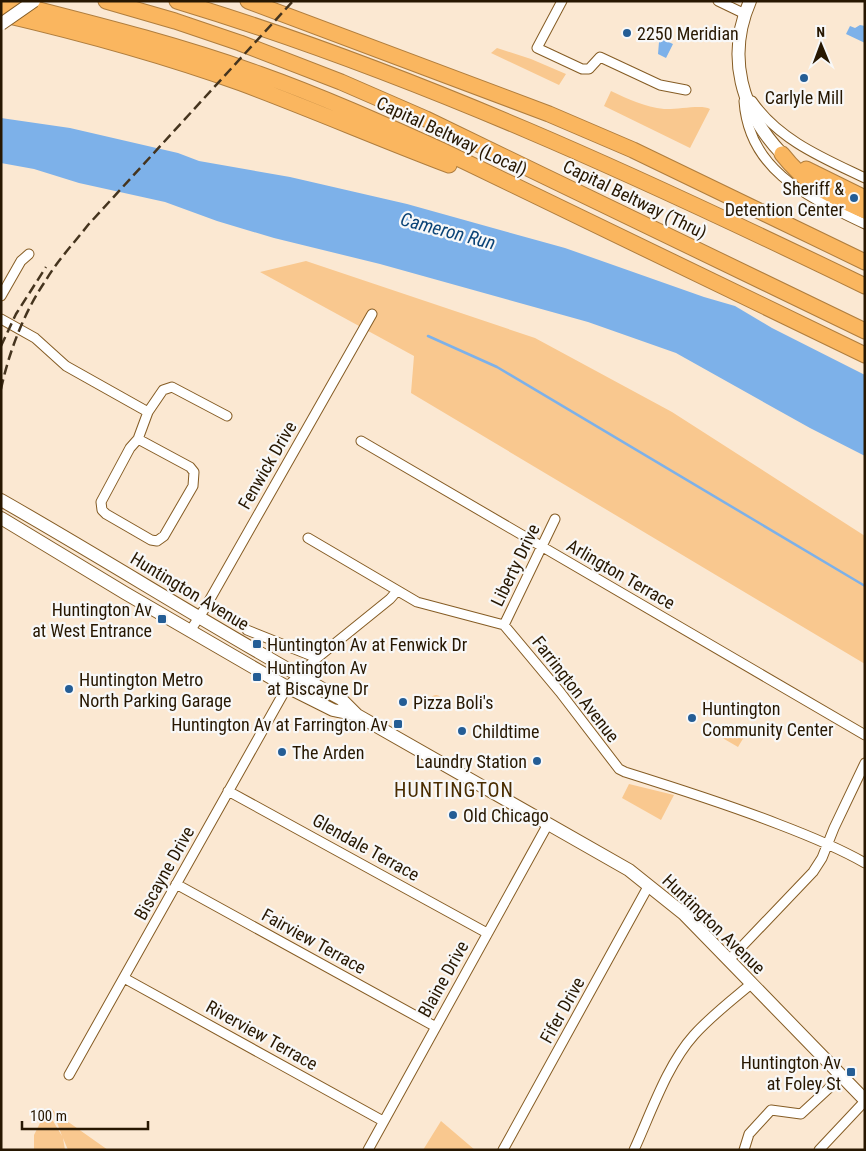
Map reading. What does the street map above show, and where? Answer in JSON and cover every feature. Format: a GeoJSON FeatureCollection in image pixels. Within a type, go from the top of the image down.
{"type":"FeatureCollection","features":[{"type":"Feature","properties":{"kind":"highway","name":"Capital Beltway (Local)"},"geometry":{"type":"LineString","coordinates":[[4,1],[106,26],[207,56],[260,74],[384,124],[865,355]]}},
{"type":"Feature","properties":{"kind":"highway","name":"Capital Beltway (Thru)"},"geometry":{"type":"LineString","coordinates":[[106,1],[175,21],[240,43],[342,82],[426,119],[865,332]]}},
{"type":"Feature","properties":{"kind":"highway","name":"Capital Beltway (Thru)"},"geometry":{"type":"LineString","coordinates":[[177,1],[280,34],[480,110],[605,163],[710,211],[865,286]]}},
{"type":"Feature","properties":{"kind":"highway"},"geometry":{"type":"LineString","coordinates":[[248,1],[557,118],[633,150],[865,262]]}},
{"type":"Feature","properties":{"kind":"highway"},"geometry":{"type":"LineString","coordinates":[[1,16],[41,23],[151,53],[242,83],[436,160],[545,200]]}},
{"type":"Feature","properties":{"kind":"highway"},"geometry":{"type":"LineString","coordinates":[[782,154],[817,176],[865,211]]}},
{"type":"Feature","properties":{"kind":"highway"},"geometry":{"type":"LineString","coordinates":[[842,194],[865,198]]}},
{"type":"Feature","properties":{"kind":"main road"},"geometry":{"type":"LineString","coordinates":[[1,24],[34,1]]}},
{"type":"Feature","properties":{"kind":"main road"},"geometry":{"type":"LineString","coordinates":[[750,1],[744,14],[738,44],[739,74],[754,115],[767,136],[782,154]]}},
{"type":"Feature","properties":{"kind":"main road","name":"Huntington Avenue"},"geometry":{"type":"LineString","coordinates":[[1,500],[72,540],[199,618],[341,699],[357,715],[618,863],[649,885],[684,914],[865,1100]]}},
{"type":"Feature","properties":{"kind":"main road","name":"Huntington Avenue"},"geometry":{"type":"LineString","coordinates":[[1,518],[287,687],[333,710],[357,715]]}},
{"type":"Feature","properties":{"kind":"street"},"geometry":{"type":"LineString","coordinates":[[562,1],[536,48],[582,69],[589,69],[600,57],[660,85],[686,90]]}},
{"type":"Feature","properties":{"kind":"street"},"geometry":{"type":"LineString","coordinates":[[718,1],[744,14]]}},
{"type":"Feature","properties":{"kind":"street"},"geometry":{"type":"LineString","coordinates":[[743,88],[763,115],[787,136],[819,156],[865,178]]}},
{"type":"Feature","properties":{"kind":"street"},"geometry":{"type":"LineString","coordinates":[[743,88],[748,124],[754,139],[769,163],[806,195],[865,224]]}},
{"type":"Feature","properties":{"kind":"street"},"geometry":{"type":"LineString","coordinates":[[1,296],[20,261],[29,254]]}},
{"type":"Feature","properties":{"kind":"street","name":"Fenwick Drive"},"geometry":{"type":"LineString","coordinates":[[190,631],[372,314]]}},
{"type":"Feature","properties":{"kind":"street"},"geometry":{"type":"LineString","coordinates":[[1,319],[36,338],[66,366],[148,412]]}},
{"type":"Feature","properties":{"kind":"street"},"geometry":{"type":"LineString","coordinates":[[138,439],[190,467],[194,472],[193,486],[164,536],[157,541],[151,540],[106,514],[102,510],[101,502],[130,448],[138,439],[148,412],[163,390],[172,387],[227,416]]}},
{"type":"Feature","properties":{"kind":"street","name":"Arlington Terrace"},"geometry":{"type":"LineString","coordinates":[[361,441],[865,735]]}},
{"type":"Feature","properties":{"kind":"street","name":"Liberty Drive"},"geometry":{"type":"LineString","coordinates":[[504,625],[555,519]]}},
{"type":"Feature","properties":{"kind":"street"},"geometry":{"type":"LineString","coordinates":[[308,538],[417,602],[504,625]]}},
{"type":"Feature","properties":{"kind":"street"},"geometry":{"type":"LineString","coordinates":[[287,687],[317,658],[390,599],[397,591]]}},
{"type":"Feature","properties":{"kind":"street","name":"Farrington Avenue"},"geometry":{"type":"LineString","coordinates":[[504,625],[560,692],[619,768],[625,772],[730,806],[828,844],[865,863]]}},
{"type":"Feature","properties":{"kind":"street"},"geometry":{"type":"LineString","coordinates":[[247,630],[317,658]]}},
{"type":"Feature","properties":{"kind":"street","name":"Biscayne Drive"},"geometry":{"type":"LineString","coordinates":[[69,1075],[287,687]]}},
{"type":"Feature","properties":{"kind":"street"},"geometry":{"type":"LineString","coordinates":[[729,960],[813,872],[822,858],[865,763]]}},
{"type":"Feature","properties":{"kind":"street","name":"Glendale Terrace"},"geometry":{"type":"LineString","coordinates":[[228,791],[487,933]]}},
{"type":"Feature","properties":{"kind":"street","name":"Blaine Drive"},"geometry":{"type":"LineString","coordinates":[[368,1150],[548,824]]}},
{"type":"Feature","properties":{"kind":"street","name":"Fairview Terrace"},"geometry":{"type":"LineString","coordinates":[[176,884],[436,1027]]}},
{"type":"Feature","properties":{"kind":"street","name":"Fifer Drive"},"geometry":{"type":"LineString","coordinates":[[503,1150],[649,885]]}},
{"type":"Feature","properties":{"kind":"street","name":"Riverview Terrace"},"geometry":{"type":"LineString","coordinates":[[124,978],[383,1121]]}},
{"type":"Feature","properties":{"kind":"street"},"geometry":{"type":"LineString","coordinates":[[634,1150],[684,1048],[709,1020],[751,984]]}},
{"type":"Feature","properties":{"kind":"street"},"geometry":{"type":"LineString","coordinates":[[744,1150],[749,1134],[771,1110],[801,1114],[841,1077]]}},
{"type":"Feature","properties":{"kind":"street"},"geometry":{"type":"LineString","coordinates":[[819,1150],[865,1100]]}},
{"type":"Feature","properties":{"kind":"shaded area"},"geometry":{"type":"Polygon","coordinates":[[[497,48],[531,59],[566,74],[559,85],[491,53],[497,48]]]}},
{"type":"Feature","properties":{"kind":"shaded area"},"geometry":{"type":"Polygon","coordinates":[[[611,91],[657,108],[701,107],[710,109],[690,148],[604,106],[611,91]]]}},
{"type":"Feature","properties":{"kind":"shaded area"},"geometry":{"type":"Polygon","coordinates":[[[306,261],[535,338],[672,412],[865,536],[865,664],[411,393],[414,356],[260,272],[306,261]]]}},
{"type":"Feature","properties":{"kind":"shaded area"},"geometry":{"type":"Polygon","coordinates":[[[436,695],[442,701],[436,707],[430,701],[436,695]]]}},
{"type":"Feature","properties":{"kind":"shaded area"},"geometry":{"type":"Polygon","coordinates":[[[725,725],[744,737],[738,747],[719,736],[725,725]]]}},
{"type":"Feature","properties":{"kind":"shaded area"},"geometry":{"type":"Polygon","coordinates":[[[629,784],[674,795],[661,820],[622,798],[629,784]]]}},
{"type":"Feature","properties":{"kind":"shaded area"},"geometry":{"type":"Polygon","coordinates":[[[52,1109],[108,1150],[68,1150],[63,1138],[65,1150],[34,1150],[34,1135],[45,1113],[50,1116],[62,1136],[52,1109]]]}},
{"type":"Feature","properties":{"kind":"shaded area"},"geometry":{"type":"Polygon","coordinates":[[[441,1121],[475,1150],[423,1150],[441,1121]]]}},
{"type":"Feature","properties":{"kind":"water"},"geometry":{"type":"Polygon","coordinates":[[[860,25],[865,26],[865,43],[846,34],[850,26],[855,28],[860,25]]]}},
{"type":"Feature","properties":{"kind":"water"},"geometry":{"type":"Polygon","coordinates":[[[660,38],[673,44],[666,58],[658,54],[660,38]]]}},
{"type":"Feature","properties":{"kind":"water","name":"Cameron Run"},"geometry":{"type":"Polygon","coordinates":[[[1,118],[70,128],[178,153],[199,161],[290,177],[407,204],[565,248],[735,306],[772,328],[865,375],[865,456],[810,428],[676,353],[588,322],[380,264],[274,238],[217,221],[165,202],[79,183],[34,169],[1,163],[1,118]]]}},
{"type":"Feature","properties":{"kind":"waterway"},"geometry":{"type":"LineString","coordinates":[[428,336],[497,367],[865,586]]}},
{"type":"Feature","properties":{"kind":"railway"},"geometry":{"type":"LineString","coordinates":[[1,389],[8,361],[24,319],[38,292],[61,259],[88,225],[293,1]]}},
{"type":"Feature","properties":{"kind":"railway"},"geometry":{"type":"LineString","coordinates":[[1,346],[16,314],[46,267]]}},
{"type":"Feature","properties":{"kind":"place","name":"2250 Meridian"},"geometry":{"type":"Point","coordinates":[627,33]}},
{"type":"Feature","properties":{"kind":"place","name":"Carlyle Mill"},"geometry":{"type":"Point","coordinates":[804,78]}},
{"type":"Feature","properties":{"kind":"place","name":"Sheriff & Detention Center"},"geometry":{"type":"Point","coordinates":[854,198]}},
{"type":"Feature","properties":{"kind":"place","name":"Huntington Av at West Entrance"},"geometry":{"type":"Point","coordinates":[162,619]}},
{"type":"Feature","properties":{"kind":"place","name":"Huntington Av at Fenwick Dr"},"geometry":{"type":"Point","coordinates":[257,644]}},
{"type":"Feature","properties":{"kind":"place","name":"Huntington Av at Biscayne Dr"},"geometry":{"type":"Point","coordinates":[257,677]}},
{"type":"Feature","properties":{"kind":"place","name":"Huntington Metro North Parking Garage"},"geometry":{"type":"Point","coordinates":[69,689]}},
{"type":"Feature","properties":{"kind":"place","name":"Pizza Boli's"},"geometry":{"type":"Point","coordinates":[403,702]}},
{"type":"Feature","properties":{"kind":"place","name":"Huntington Community Center"},"geometry":{"type":"Point","coordinates":[692,718]}},
{"type":"Feature","properties":{"kind":"place","name":"Huntington Av at Farrington Av"},"geometry":{"type":"Point","coordinates":[398,724]}},
{"type":"Feature","properties":{"kind":"place","name":"Childtime"},"geometry":{"type":"Point","coordinates":[462,731]}},
{"type":"Feature","properties":{"kind":"place","name":"The Arden"},"geometry":{"type":"Point","coordinates":[282,752]}},
{"type":"Feature","properties":{"kind":"place","name":"Laundry Station"},"geometry":{"type":"Point","coordinates":[537,761]}},
{"type":"Feature","properties":{"kind":"place","name":"Old Chicago"},"geometry":{"type":"Point","coordinates":[453,815]}},
{"type":"Feature","properties":{"kind":"place","name":"Huntington Av at Foley St"},"geometry":{"type":"Point","coordinates":[851,1072]}},
{"type":"Feature","properties":{"kind":"district","name":"HUNTINGTON"},"geometry":{"type":"Point","coordinates":[454,790]}}]}
